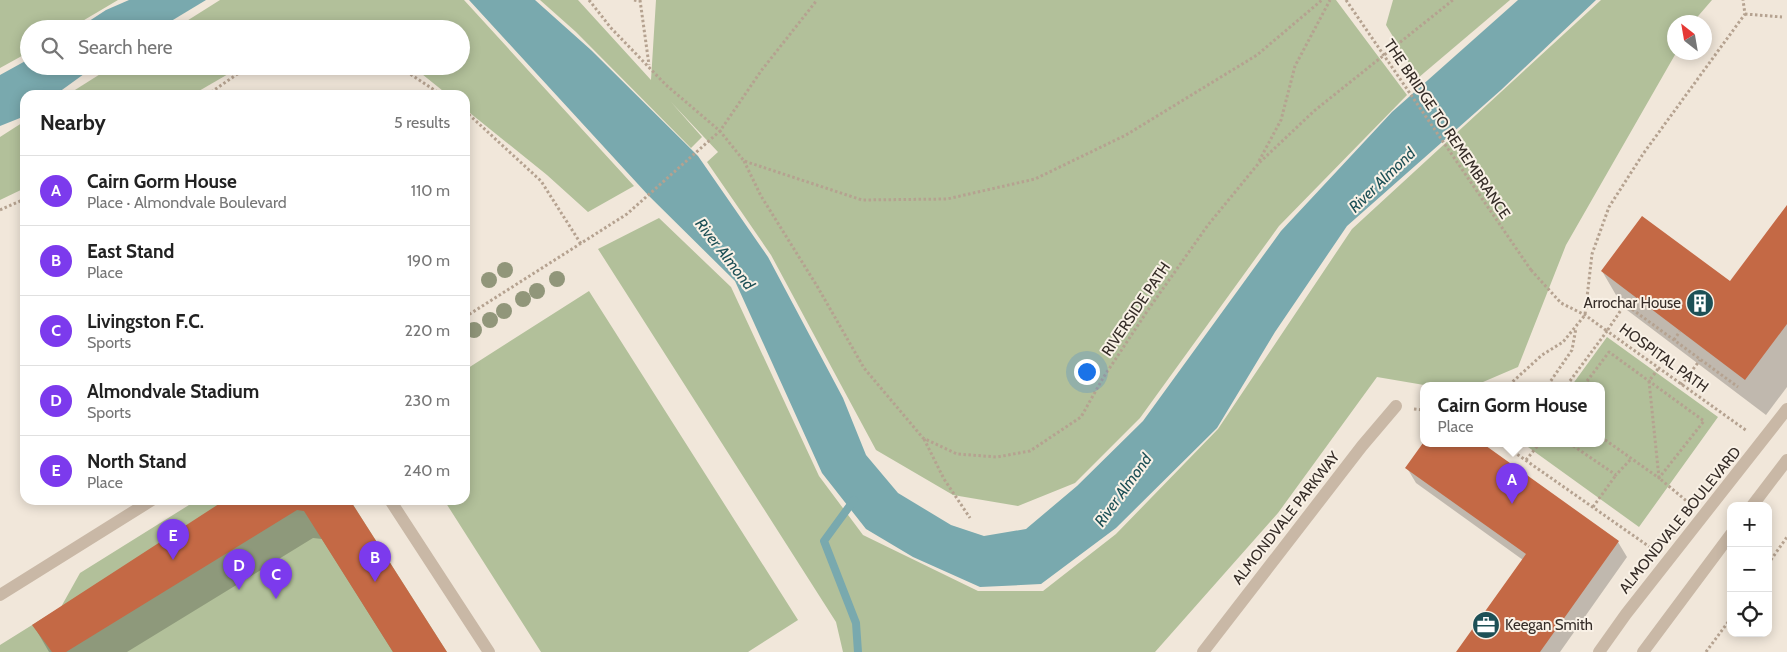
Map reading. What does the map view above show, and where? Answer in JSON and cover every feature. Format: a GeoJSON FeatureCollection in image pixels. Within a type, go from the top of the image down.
{"type":"FeatureCollection","features":[{"type":"Feature","properties":{"kind":"street","name":"ALMONDVALE PARKWAY"},"geometry":{"type":"LineString","coordinates":[[1203,652],[1362,446],[1396,406]]}},
{"type":"Feature","properties":{"kind":"street","name":"ALMONDVALE BOULEVARD"},"geometry":{"type":"LineString","coordinates":[[1598,652],[1787,409]]}},
{"type":"Feature","properties":{"kind":"street"},"geometry":{"type":"LineString","coordinates":[[1755,502],[1787,460]]}},
{"type":"Feature","properties":{"kind":"street"},"geometry":{"type":"LineString","coordinates":[[0,595],[144,505]]}},
{"type":"Feature","properties":{"kind":"street"},"geometry":{"type":"LineString","coordinates":[[393,505],[489,652]]}},
{"type":"Feature","properties":{"kind":"street"},"geometry":{"type":"LineString","coordinates":[[1643,652],[1727,539]]}},
{"type":"Feature","properties":{"kind":"path","name":"RIVERSIDE PATH"},"geometry":{"type":"LineString","coordinates":[[589,0],[611,28],[666,85],[720,131],[744,161],[761,196],[817,286],[864,368],[923,438],[957,454],[997,457],[1030,452],[1081,417],[1103,378],[1150,307],[1208,225],[1258,164],[1314,111],[1453,0]]}},
{"type":"Feature","properties":{"kind":"path"},"geometry":{"type":"LineString","coordinates":[[634,0],[639,1],[649,66]]}},
{"type":"Feature","properties":{"kind":"path"},"geometry":{"type":"LineString","coordinates":[[470,313],[627,214],[720,131],[761,71],[817,0]]}},
{"type":"Feature","properties":{"kind":"path"},"geometry":{"type":"LineString","coordinates":[[744,161],[862,200],[947,199],[1035,179],[1126,135],[1257,55],[1322,0]]}},
{"type":"Feature","properties":{"kind":"path"},"geometry":{"type":"LineString","coordinates":[[1258,164],[1281,120],[1295,66],[1330,0]]}},
{"type":"Feature","properties":{"kind":"path","name":"THE BRIDGE TO REMEMBRANCE"},"geometry":{"type":"LineString","coordinates":[[1346,0],[1531,270],[1561,303],[1584,315]]}},
{"type":"Feature","properties":{"kind":"path"},"geometry":{"type":"LineString","coordinates":[[1550,382],[1572,350],[1577,328],[1584,315],[1592,254],[1609,207],[1643,154],[1745,14],[1743,0]]}},
{"type":"Feature","properties":{"kind":"path"},"geometry":{"type":"LineString","coordinates":[[1745,14],[1782,17]]}},
{"type":"Feature","properties":{"kind":"path"},"geometry":{"type":"LineString","coordinates":[[215,90],[236,75]]}},
{"type":"Feature","properties":{"kind":"path"},"geometry":{"type":"LineString","coordinates":[[412,75],[434,90]]}},
{"type":"Feature","properties":{"kind":"path"},"geometry":{"type":"LineString","coordinates":[[470,115],[541,180],[580,244]]}},
{"type":"Feature","properties":{"kind":"path"},"geometry":{"type":"LineString","coordinates":[[0,210],[20,200]]}},
{"type":"Feature","properties":{"kind":"path"},"geometry":{"type":"LineString","coordinates":[[1584,315],[1607,331],[1625,304],[1738,387]]}},
{"type":"Feature","properties":{"kind":"path"},"geometry":{"type":"LineString","coordinates":[[1512,382],[1542,355],[1563,342],[1577,328]]}},
{"type":"Feature","properties":{"kind":"path","name":"HOSPITAL PATH"},"geometry":{"type":"LineString","coordinates":[[1569,382],[1607,331],[1762,442]]}},
{"type":"Feature","properties":{"kind":"path"},"geometry":{"type":"LineString","coordinates":[[1674,340],[1680,331]]}},
{"type":"Feature","properties":{"kind":"path"},"geometry":{"type":"LineString","coordinates":[[1586,382],[1609,352],[1704,422],[1658,478]]}},
{"type":"Feature","properties":{"kind":"path"},"geometry":{"type":"LineString","coordinates":[[1681,385],[1700,360]]}},
{"type":"Feature","properties":{"kind":"path"},"geometry":{"type":"LineString","coordinates":[[1658,369],[1649,381],[1658,478]]}},
{"type":"Feature","properties":{"kind":"path"},"geometry":{"type":"LineString","coordinates":[[923,438],[944,479],[970,518]]}},
{"type":"Feature","properties":{"kind":"path"},"geometry":{"type":"LineString","coordinates":[[1605,440],[1658,478],[1704,515]]}},
{"type":"Feature","properties":{"kind":"path"},"geometry":{"type":"LineString","coordinates":[[1511,447],[1526,460],[1669,560]]}},
{"type":"Feature","properties":{"kind":"path"},"geometry":{"type":"LineString","coordinates":[[1526,460],[1537,447]]}},
{"type":"Feature","properties":{"kind":"path"},"geometry":{"type":"LineString","coordinates":[[1575,447],[1616,475]]}},
{"type":"Feature","properties":{"kind":"path"},"geometry":{"type":"LineString","coordinates":[[1593,507],[1616,475],[1631,459]]}},
{"type":"Feature","properties":{"kind":"path"},"geometry":{"type":"LineString","coordinates":[[1772,558],[1787,537]]}},
{"type":"Feature","properties":{"kind":"path"},"geometry":{"type":"LineString","coordinates":[[1706,652],[1727,623]]}},
{"type":"Feature","properties":{"kind":"green space"},"geometry":{"type":"Polygon","coordinates":[[[0,0],[118,0],[84,20],[20,20],[20,57],[0,68],[0,0]]]}},
{"type":"Feature","properties":{"kind":"green space"},"geometry":{"type":"Polygon","coordinates":[[[220,0],[464,0],[634,186],[588,212],[547,175],[470,113],[470,90],[442,90],[423,75],[470,75],[470,20],[188,20],[220,0]]]}},
{"type":"Feature","properties":{"kind":"green space"},"geometry":{"type":"Polygon","coordinates":[[[540,0],[578,0],[651,80],[656,0],[1336,0],[1407,95],[1279,226],[1140,418],[1075,483],[1018,506],[953,495],[876,450],[771,255],[707,162],[718,152],[671,102],[702,137],[691,148],[576,32],[540,0]]]}},
{"type":"Feature","properties":{"kind":"green space"},"geometry":{"type":"Polygon","coordinates":[[[1393,0],[1510,0],[1418,78],[1386,25],[1393,0]]]}},
{"type":"Feature","properties":{"kind":"green space"},"geometry":{"type":"Polygon","coordinates":[[[1601,0],[1712,0],[1699,15],[1667,15],[1667,60],[1672,60],[1566,245],[1518,367],[1483,382],[1420,382],[1420,384],[1377,377],[1278,513],[1155,652],[843,652],[836,622],[598,249],[659,218],[731,287],[819,476],[863,535],[978,591],[1043,591],[1116,534],[1218,429],[1352,229],[1601,0]]]}},
{"type":"Feature","properties":{"kind":"green space"},"geometry":{"type":"Polygon","coordinates":[[[99,75],[226,75],[201,90],[75,90],[99,75]]]}},
{"type":"Feature","properties":{"kind":"green space"},"geometry":{"type":"Polygon","coordinates":[[[20,124],[20,190],[0,200],[0,137],[20,124]]]}},
{"type":"Feature","properties":{"kind":"green space"},"geometry":{"type":"Polygon","coordinates":[[[589,291],[798,620],[748,652],[541,652],[447,505],[470,505],[470,367],[589,291]]]}},
{"type":"Feature","properties":{"kind":"green space"},"geometry":{"type":"Polygon","coordinates":[[[1607,337],[1718,417],[1639,527],[1528,447],[1605,447],[1605,382],[1574,382],[1607,337]]]}},
{"type":"Feature","properties":{"kind":"green space"},"geometry":{"type":"Polygon","coordinates":[[[189,505],[353,505],[447,652],[0,652],[0,645],[61,607],[80,573],[189,505]]]}},
{"type":"Feature","properties":{"kind":"water"},"geometry":{"type":"Polygon","coordinates":[[[129,0],[206,0],[173,20],[91,20],[106,10],[129,0]]]}},
{"type":"Feature","properties":{"kind":"water","name":"River Almond"},"geometry":{"type":"Polygon","coordinates":[[[469,0],[535,0],[591,50],[698,156],[768,257],[843,398],[866,455],[898,493],[951,525],[984,536],[1026,529],[1077,486],[1143,421],[1281,231],[1392,112],[1518,0],[1596,0],[1501,90],[1347,226],[1275,332],[1217,428],[1116,528],[1041,584],[980,587],[913,557],[866,529],[822,473],[735,281],[648,195],[469,0]]]}},
{"type":"Feature","properties":{"kind":"water"},"geometry":{"type":"Polygon","coordinates":[[[20,64],[20,75],[83,75],[62,90],[20,90],[20,118],[0,126],[0,75],[20,64]]]}},
{"type":"Feature","properties":{"kind":"building","name":"Arrochar House"},"geometry":{"type":"Polygon","coordinates":[[[1787,205],[1787,324],[1745,380],[1601,271],[1642,216],[1730,281],[1787,205]]]}},
{"type":"Feature","properties":{"kind":"building"},"geometry":{"type":"Polygon","coordinates":[[[1420,447],[1488,447],[1619,541],[1540,652],[1456,652],[1526,554],[1405,468],[1420,447]]]}},
{"type":"Feature","properties":{"kind":"building"},"geometry":{"type":"Polygon","coordinates":[[[217,505],[353,505],[447,652],[393,652],[304,511],[297,510],[66,652],[52,652],[32,625],[217,505]]]}},
{"type":"Feature","properties":{"kind":"waterway"},"geometry":{"type":"LineString","coordinates":[[854,500],[824,541],[856,623],[858,652]]}},
{"type":"Feature","properties":{"kind":"place","name":"Arrochar House"},"geometry":{"type":"Point","coordinates":[1700,303]}},
{"type":"Feature","properties":{"kind":"place","name":"Cairn Gorm House"},"geometry":{"type":"Point","coordinates":[1512,504]}},
{"type":"Feature","properties":{"kind":"place","name":"North Stand"},"geometry":{"type":"Point","coordinates":[173,560]}},
{"type":"Feature","properties":{"kind":"place","name":"East Stand"},"geometry":{"type":"Point","coordinates":[375,582]}},
{"type":"Feature","properties":{"kind":"place","name":"Almondvale Stadium"},"geometry":{"type":"Point","coordinates":[239,590]}},
{"type":"Feature","properties":{"kind":"place","name":"Livingston F.C."},"geometry":{"type":"Point","coordinates":[276,599]}},
{"type":"Feature","properties":{"kind":"place","name":"Keegan Smith"},"geometry":{"type":"Point","coordinates":[1486,625]}}]}
